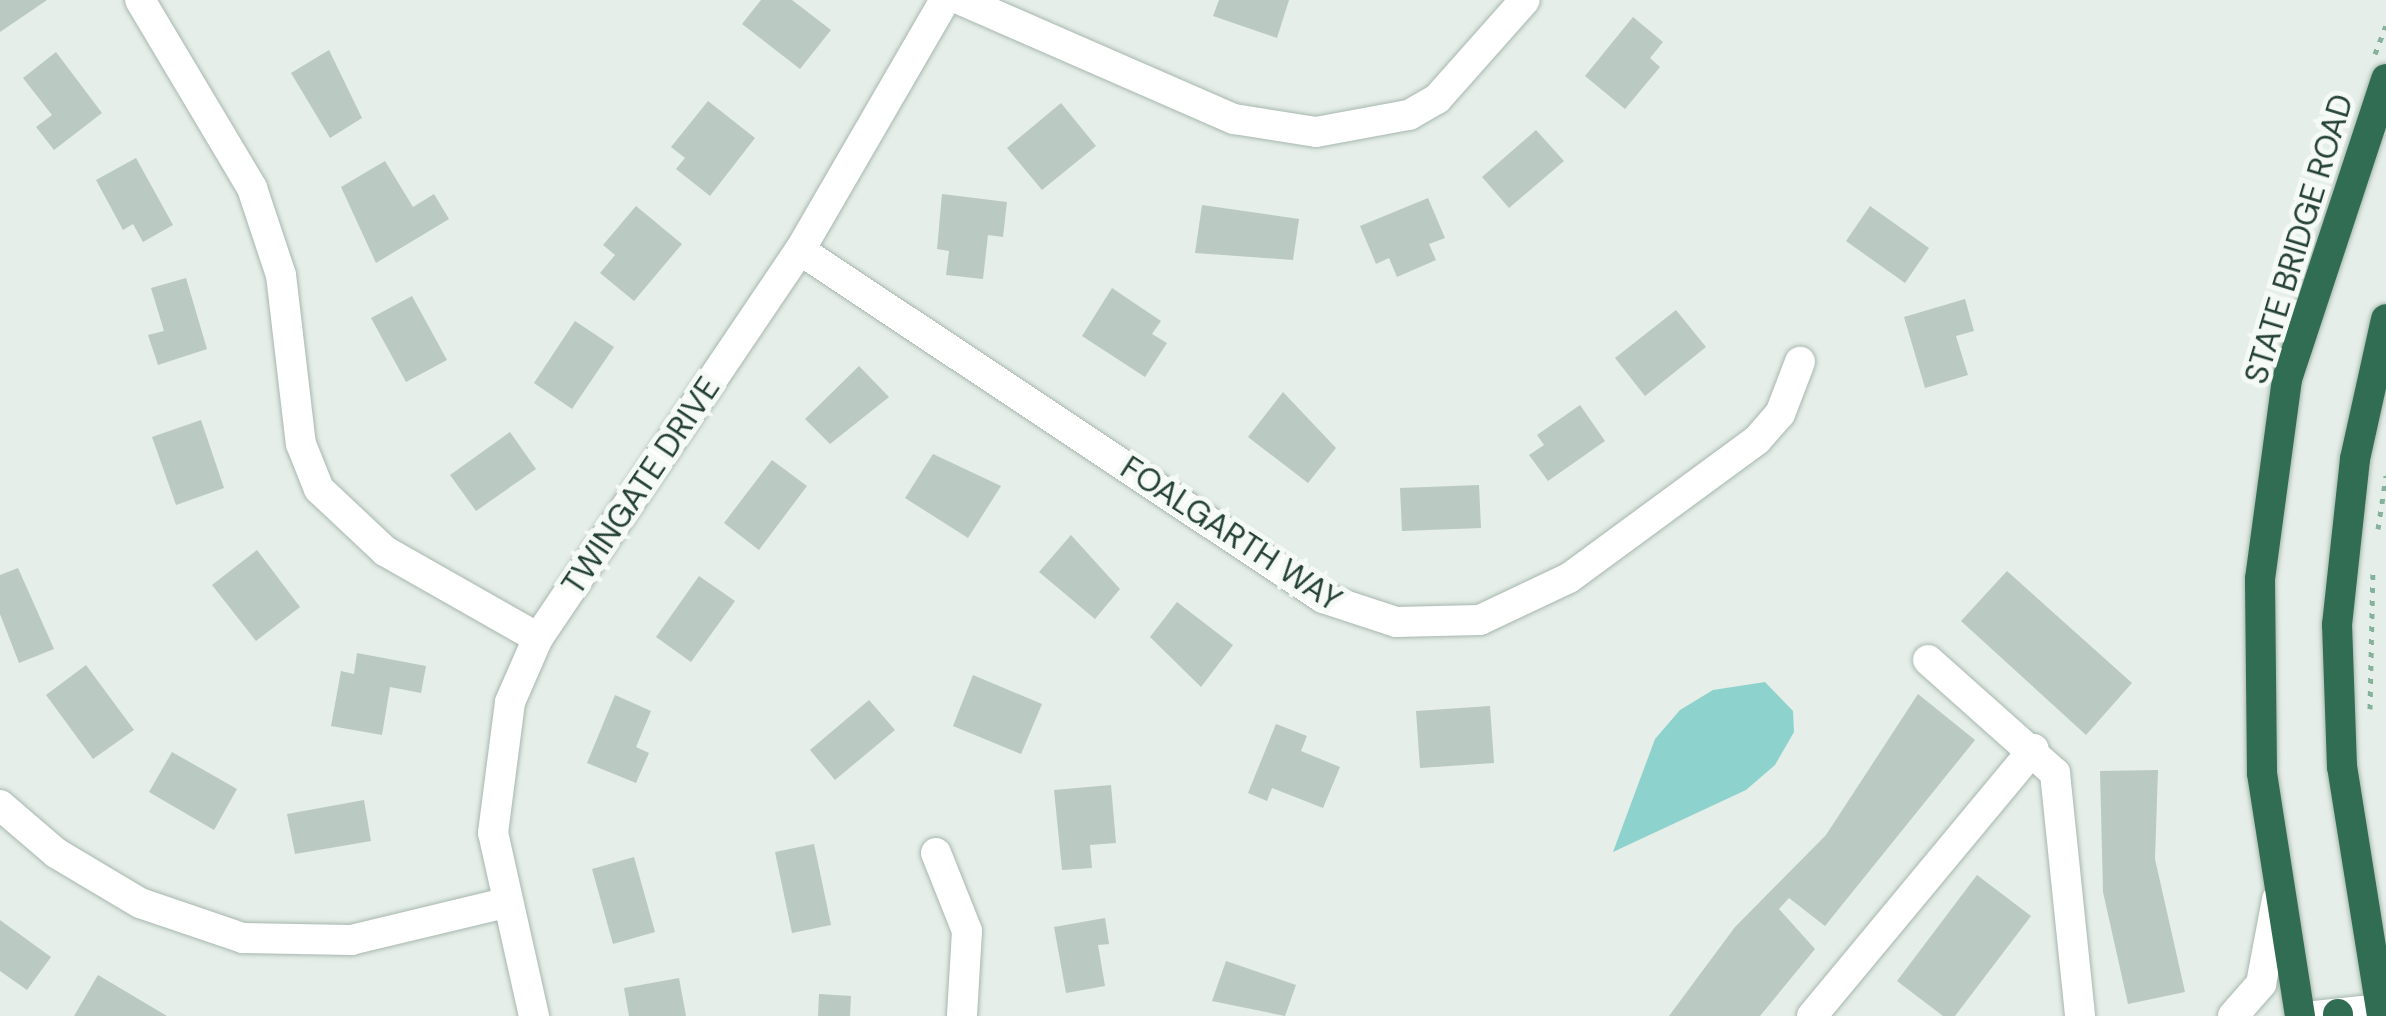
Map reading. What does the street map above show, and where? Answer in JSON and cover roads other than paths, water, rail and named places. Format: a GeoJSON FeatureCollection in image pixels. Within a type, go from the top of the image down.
{"type":"FeatureCollection","features":[{"type":"Feature","properties":{"kind":"highway","name":"STATE BRIDGE ROAD"},"geometry":{"type":"LineString","coordinates":[[2300,1016],[2262,773],[2260,579],[2287,378],[2386,80]]}},
{"type":"Feature","properties":{"kind":"highway"},"geometry":{"type":"LineString","coordinates":[[2381,1013],[2342,767],[2337,625],[2356,458],[2386,319]]}},
{"type":"Feature","properties":{"kind":"street"},"geometry":{"type":"LineString","coordinates":[[140,0],[252,188],[281,275],[302,444],[318,489],[385,551],[538,638]]}},
{"type":"Feature","properties":{"kind":"street","name":"TWINGATE DRIVE"},"geometry":{"type":"LineString","coordinates":[[534,1016],[505,904],[493,832],[496,766],[538,638],[800,250],[946,0]]}},
{"type":"Feature","properties":{"kind":"street"},"geometry":{"type":"LineString","coordinates":[[961,0],[1234,120],[1316,132],[1409,115],[1437,99],[1525,0]]}},
{"type":"Feature","properties":{"kind":"street","name":"FOALGARTH WAY"},"geometry":{"type":"LineString","coordinates":[[800,250],[1323,598],[1396,622],[1480,620],[1570,578],[1757,440],[1780,414],[1800,362]]}},
{"type":"Feature","properties":{"kind":"street"},"geometry":{"type":"LineString","coordinates":[[1928,660],[2034,748],[2055,772],[2070,1011]]}},
{"type":"Feature","properties":{"kind":"street"},"geometry":{"type":"LineString","coordinates":[[1812,1016],[2034,748]]}},
{"type":"Feature","properties":{"kind":"street"},"geometry":{"type":"LineString","coordinates":[[0,804],[56,854],[140,903],[243,938],[351,940],[505,904]]}},
{"type":"Feature","properties":{"kind":"street"},"geometry":{"type":"LineString","coordinates":[[936,853],[967,932],[962,1016]]}},
{"type":"Feature","properties":{"kind":"street"},"geometry":{"type":"LineString","coordinates":[[2232,1016],[2262,984],[2279,881]]}},
{"type":"Feature","properties":{"kind":"street"},"geometry":{"type":"LineString","coordinates":[[2330,1015],[2381,1013]]}},
{"type":"Feature","properties":{"kind":"water"},"geometry":{"type":"Polygon","coordinates":[[[1765,682],[1793,711],[1794,732],[1775,765],[1746,790],[1613,852],[1655,739],[1680,710],[1713,690],[1765,682]]]}}]}
